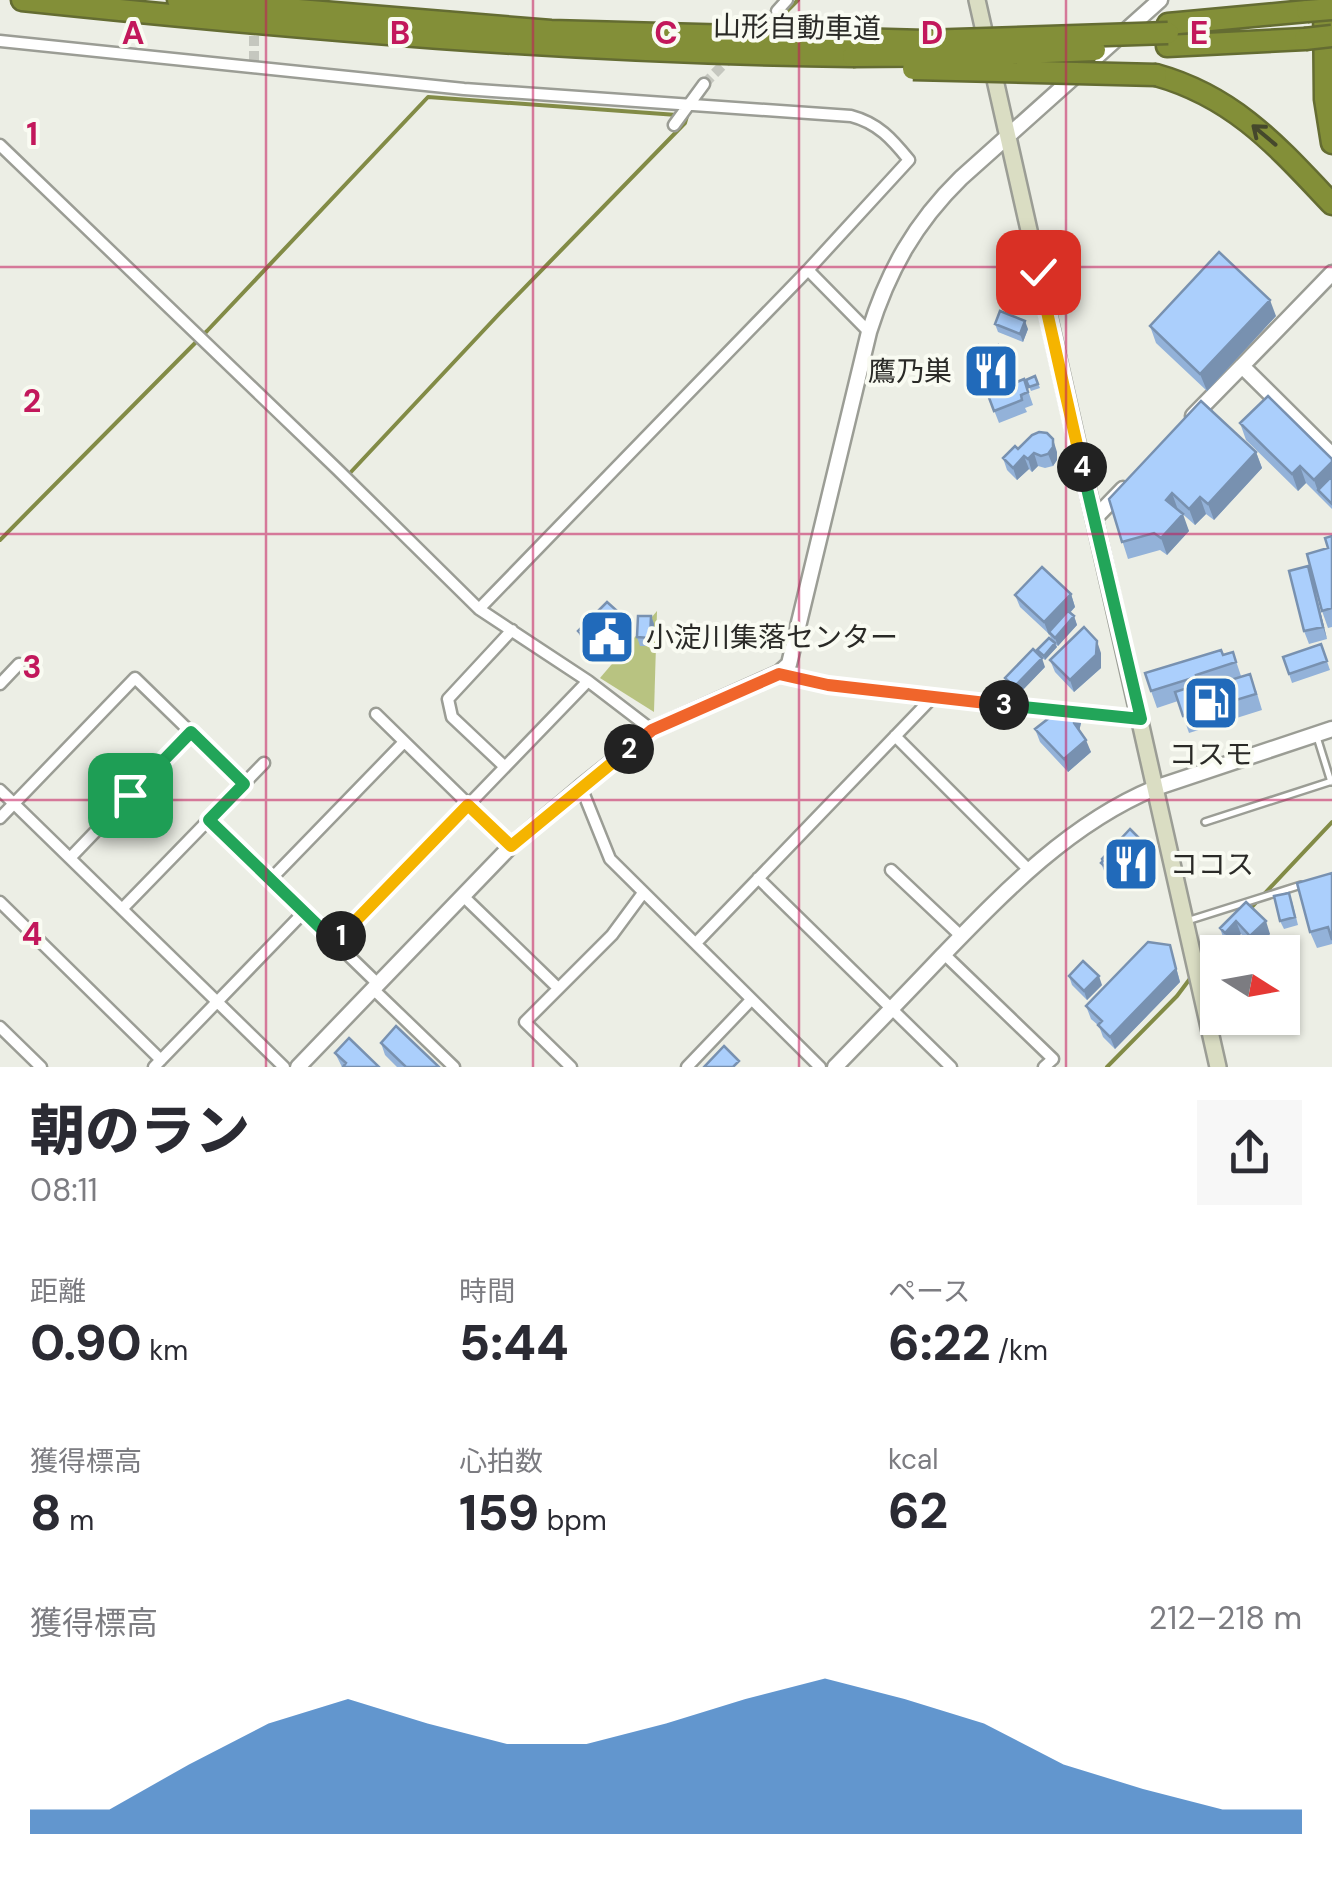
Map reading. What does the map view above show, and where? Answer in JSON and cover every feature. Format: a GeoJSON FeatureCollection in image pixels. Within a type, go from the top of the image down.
{"type":"FeatureCollection","features":[{"type":"Feature","properties":{"kind":"highway","name":"山形自動車道"},"geometry":{"type":"LineString","coordinates":[[22,0],[341,32],[550,46],[753,55],[852,54]]}},
{"type":"Feature","properties":{"kind":"highway","name":"山形自動車道"},"geometry":{"type":"LineString","coordinates":[[178,0],[852,54]]}},
{"type":"Feature","properties":{"kind":"highway"},"geometry":{"type":"LineString","coordinates":[[852,54],[1168,35],[1311,19],[1332,9]]}},
{"type":"Feature","properties":{"kind":"highway"},"geometry":{"type":"LineString","coordinates":[[1311,19],[1332,24]]}},
{"type":"Feature","properties":{"kind":"highway"},"geometry":{"type":"LineString","coordinates":[[1311,19],[1332,36]]}},
{"type":"Feature","properties":{"kind":"highway"},"geometry":{"type":"LineString","coordinates":[[1311,19],[1332,143]]}},
{"type":"Feature","properties":{"kind":"highway"},"geometry":{"type":"LineString","coordinates":[[852,54],[1156,75],[1185,83],[1233,109],[1275,144],[1332,204]]}},
{"type":"Feature","properties":{"kind":"main road"},"geometry":{"type":"LineString","coordinates":[[976,0],[1218,1067]]}},
{"type":"Feature","properties":{"kind":"street"},"geometry":{"type":"LineString","coordinates":[[774,0],[777,11],[787,0]]}},
{"type":"Feature","properties":{"kind":"street"},"geometry":{"type":"LineString","coordinates":[[298,1067],[511,846],[581,787],[652,730],[779,674],[792,658],[870,332],[884,291],[916,228],[942,197],[1160,0]]}},
{"type":"Feature","properties":{"kind":"street"},"geometry":{"type":"LineString","coordinates":[[0,42],[464,89],[851,116],[870,121],[885,132],[909,160],[808,270],[479,609]]}},
{"type":"Feature","properties":{"kind":"street"},"geometry":{"type":"LineString","coordinates":[[674,126],[704,84]]}},
{"type":"Feature","properties":{"kind":"street"},"geometry":{"type":"LineString","coordinates":[[0,145],[479,609],[588,680],[652,730]]}},
{"type":"Feature","properties":{"kind":"street"},"geometry":{"type":"LineString","coordinates":[[808,270],[870,332]]}},
{"type":"Feature","properties":{"kind":"street"},"geometry":{"type":"LineString","coordinates":[[1188,422],[1332,273]]}},
{"type":"Feature","properties":{"kind":"street"},"geometry":{"type":"LineString","coordinates":[[1242,366],[1332,455]]}},
{"type":"Feature","properties":{"kind":"street"},"geometry":{"type":"LineString","coordinates":[[1094,519],[1134,477]]}},
{"type":"Feature","properties":{"kind":"street"},"geometry":{"type":"LineString","coordinates":[[505,766],[452,717],[448,699],[512,630]]}},
{"type":"Feature","properties":{"kind":"street"},"geometry":{"type":"LineString","coordinates":[[0,684],[20,664]]}},
{"type":"Feature","properties":{"kind":"street"},"geometry":{"type":"LineString","coordinates":[[779,674],[828,685],[932,698],[1141,719]]}},
{"type":"Feature","properties":{"kind":"street"},"geometry":{"type":"LineString","coordinates":[[0,818],[136,678],[244,784]]}},
{"type":"Feature","properties":{"kind":"street"},"geometry":{"type":"LineString","coordinates":[[335,942],[588,680]]}},
{"type":"Feature","properties":{"kind":"street"},"geometry":{"type":"LineString","coordinates":[[696,943],[932,698]]}},
{"type":"Feature","properties":{"kind":"street"},"geometry":{"type":"LineString","coordinates":[[376,714],[511,846]]}},
{"type":"Feature","properties":{"kind":"street"},"geometry":{"type":"LineString","coordinates":[[70,858],[191,732]]}},
{"type":"Feature","properties":{"kind":"street"},"geometry":{"type":"LineString","coordinates":[[835,1067],[1028,869],[1131,798],[1324,732]]}},
{"type":"Feature","properties":{"kind":"street"},"geometry":{"type":"LineString","coordinates":[[895,736],[1028,869]]}},
{"type":"Feature","properties":{"kind":"street"},"geometry":{"type":"LineString","coordinates":[[270,880],[404,742]]}},
{"type":"Feature","properties":{"kind":"street"},"geometry":{"type":"LineString","coordinates":[[122,910],[264,763]]}},
{"type":"Feature","properties":{"kind":"street"},"geometry":{"type":"LineString","coordinates":[[581,787],[610,859],[820,1067]]}},
{"type":"Feature","properties":{"kind":"street"},"geometry":{"type":"LineString","coordinates":[[0,790],[284,1067]]}},
{"type":"Feature","properties":{"kind":"street"},"geometry":{"type":"LineString","coordinates":[[209,820],[335,942],[454,1067]]}},
{"type":"Feature","properties":{"kind":"street"},"geometry":{"type":"LineString","coordinates":[[891,870],[961,936]]}},
{"type":"Feature","properties":{"kind":"street"},"geometry":{"type":"LineString","coordinates":[[758,878],[946,1065]]}},
{"type":"Feature","properties":{"kind":"street"},"geometry":{"type":"LineString","coordinates":[[571,1067],[526,1022],[612,935],[643,892]]}},
{"type":"Feature","properties":{"kind":"street"},"geometry":{"type":"LineString","coordinates":[[463,896],[558,988]]}},
{"type":"Feature","properties":{"kind":"street"},"geometry":{"type":"LineString","coordinates":[[0,902],[158,1063],[304,912]]}},
{"type":"Feature","properties":{"kind":"street"},"geometry":{"type":"LineString","coordinates":[[944,954],[1052,1058],[1044,1067]]}},
{"type":"Feature","properties":{"kind":"street"},"geometry":{"type":"LineString","coordinates":[[686,1067],[752,1000]]}},
{"type":"Feature","properties":{"kind":"street"},"geometry":{"type":"LineString","coordinates":[[0,1027],[41,1067]]}},
{"type":"Feature","properties":{"kind":"lane"},"geometry":{"type":"LineString","coordinates":[[1205,822],[1331,782],[1324,732]]}},
{"type":"Feature","properties":{"kind":"lane"},"geometry":{"type":"LineString","coordinates":[[1186,921],[1310,882]]}},
{"type":"Feature","properties":{"kind":"green space"},"geometry":{"type":"Polygon","coordinates":[[[657,611],[654,712],[600,678],[657,611]]]}},
{"type":"Feature","properties":{"kind":"building"},"geometry":{"type":"Polygon","coordinates":[[[1219,252],[1270,300],[1200,374],[1150,326],[1219,252]]]}},
{"type":"Feature","properties":{"kind":"building"},"geometry":{"type":"Polygon","coordinates":[[[1000,311],[1025,321],[1020,334],[995,324],[1000,311]]]}},
{"type":"Feature","properties":{"kind":"building","name":"鷹乃巣"},"geometry":{"type":"Polygon","coordinates":[[[998,345],[1007,369],[978,379],[969,356],[998,345]]]}},
{"type":"Feature","properties":{"kind":"building"},"geometry":{"type":"Polygon","coordinates":[[[1015,376],[1017,382],[1024,379],[1028,392],[1021,395],[1022,400],[994,411],[985,387],[1015,376]]]}},
{"type":"Feature","properties":{"kind":"building"},"geometry":{"type":"Polygon","coordinates":[[[1035,376],[1038,384],[1029,387],[1026,380],[1035,376]]]}},
{"type":"Feature","properties":{"kind":"building"},"geometry":{"type":"Polygon","coordinates":[[[1268,396],[1332,459],[1314,480],[1300,466],[1292,474],[1240,423],[1268,396]]]}},
{"type":"Feature","properties":{"kind":"building"},"geometry":{"type":"Polygon","coordinates":[[[1201,401],[1256,452],[1208,504],[1200,497],[1189,509],[1172,493],[1166,500],[1183,514],[1161,538],[1154,533],[1122,542],[1109,499],[1201,401]]]}},
{"type":"Feature","properties":{"kind":"building"},"geometry":{"type":"Polygon","coordinates":[[[1039,432],[1053,439],[1048,454],[1034,453],[1028,459],[1024,456],[1013,468],[1003,458],[1015,446],[1018,449],[1039,432]]]}},
{"type":"Feature","properties":{"kind":"building"},"geometry":{"type":"Polygon","coordinates":[[[1332,476],[1332,504],[1318,490],[1332,476]]]}},
{"type":"Feature","properties":{"kind":"building"},"geometry":{"type":"Polygon","coordinates":[[[1332,536],[1332,608],[1322,611],[1307,554],[1328,548],[1325,538],[1332,536]]]}},
{"type":"Feature","properties":{"kind":"building"},"geometry":{"type":"Polygon","coordinates":[[[1308,566],[1323,627],[1304,631],[1289,571],[1308,566]]]}},
{"type":"Feature","properties":{"kind":"building"},"geometry":{"type":"Polygon","coordinates":[[[1042,567],[1071,594],[1044,622],[1015,595],[1042,567]]]}},
{"type":"Feature","properties":{"kind":"building"},"geometry":{"type":"Polygon","coordinates":[[[607,602],[625,618],[597,651],[578,631],[607,602]]]}},
{"type":"Feature","properties":{"kind":"building"},"geometry":{"type":"Polygon","coordinates":[[[1068,611],[1074,616],[1055,638],[1049,632],[1068,611]]]}},
{"type":"Feature","properties":{"kind":"building"},"geometry":{"type":"Polygon","coordinates":[[[638,616],[651,616],[650,638],[637,637],[638,616]]]}},
{"type":"Feature","properties":{"kind":"building"},"geometry":{"type":"Polygon","coordinates":[[[1084,627],[1097,641],[1096,655],[1070,680],[1050,660],[1084,627]]]}},
{"type":"Feature","properties":{"kind":"building"},"geometry":{"type":"Polygon","coordinates":[[[1049,638],[1055,643],[1044,656],[1037,650],[1049,638]]]}},
{"type":"Feature","properties":{"kind":"building"},"geometry":{"type":"Polygon","coordinates":[[[1321,644],[1327,661],[1289,674],[1283,657],[1321,644]]]}},
{"type":"Feature","properties":{"kind":"building"},"geometry":{"type":"Polygon","coordinates":[[[1033,649],[1042,658],[1014,687],[1005,678],[1033,649]]]}},
{"type":"Feature","properties":{"kind":"building"},"geometry":{"type":"Polygon","coordinates":[[[1221,650],[1223,655],[1233,652],[1236,662],[1196,675],[1201,689],[1250,674],[1256,694],[1183,716],[1175,692],[1191,687],[1189,679],[1151,691],[1145,673],[1221,650]]]}},
{"type":"Feature","properties":{"kind":"building"},"geometry":{"type":"Polygon","coordinates":[[[1050,706],[1076,711],[1074,723],[1086,740],[1064,759],[1035,729],[1049,718],[1050,706]]]}},
{"type":"Feature","properties":{"kind":"building"},"geometry":{"type":"Polygon","coordinates":[[[1130,829],[1148,847],[1140,856],[1143,859],[1122,878],[1101,863],[1130,829]]]}},
{"type":"Feature","properties":{"kind":"building"},"geometry":{"type":"Polygon","coordinates":[[[1332,873],[1332,940],[1328,927],[1310,932],[1297,883],[1332,873]]]}},
{"type":"Feature","properties":{"kind":"building"},"geometry":{"type":"Polygon","coordinates":[[[1289,893],[1295,917],[1280,921],[1274,896],[1289,893]]]}},
{"type":"Feature","properties":{"kind":"building"},"geometry":{"type":"Polygon","coordinates":[[[1246,902],[1266,921],[1251,935],[1236,921],[1225,933],[1220,928],[1246,902]]]}},
{"type":"Feature","properties":{"kind":"building"},"geometry":{"type":"Polygon","coordinates":[[[1148,942],[1170,945],[1176,969],[1110,1037],[1098,1025],[1102,1021],[1086,1006],[1148,942]]]}},
{"type":"Feature","properties":{"kind":"building"},"geometry":{"type":"Polygon","coordinates":[[[1083,961],[1099,976],[1084,991],[1069,976],[1083,961]]]}},
{"type":"Feature","properties":{"kind":"building"},"geometry":{"type":"Polygon","coordinates":[[[396,1026],[439,1067],[406,1067],[381,1043],[396,1026]]]}},
{"type":"Feature","properties":{"kind":"building"},"geometry":{"type":"Polygon","coordinates":[[[349,1038],[379,1067],[343,1067],[346,1063],[335,1053],[349,1038]]]}},
{"type":"Feature","properties":{"kind":"building"},"geometry":{"type":"Polygon","coordinates":[[[724,1046],[739,1061],[733,1067],[704,1067],[724,1046]]]}},
{"type":"Feature","properties":{"kind":"waterway"},"geometry":{"type":"LineString","coordinates":[[784,14],[798,0]]}},
{"type":"Feature","properties":{"kind":"waterway"},"geometry":{"type":"LineString","coordinates":[[0,540],[207,331],[428,97],[677,115]]}},
{"type":"Feature","properties":{"kind":"waterway"},"geometry":{"type":"LineString","coordinates":[[350,473],[685,123],[688,113]]}},
{"type":"Feature","properties":{"kind":"waterway"},"geometry":{"type":"LineString","coordinates":[[1251,908],[1332,822]]}},
{"type":"Feature","properties":{"kind":"waterway"},"geometry":{"type":"LineString","coordinates":[[1107,1067],[1192,976]]}},
{"type":"Feature","properties":{"kind":"tunnel"},"geometry":{"type":"LineString","coordinates":[[753,35],[777,11]]}},
{"type":"Feature","properties":{"kind":"tunnel"},"geometry":{"type":"LineString","coordinates":[[254,21],[254,69]]}},
{"type":"Feature","properties":{"kind":"tunnel"},"geometry":{"type":"LineString","coordinates":[[704,84],[734,54]]}},
{"type":"Feature","properties":{"kind":"place","name":"鷹乃巣"},"geometry":{"type":"Point","coordinates":[991,371]}},
{"type":"Feature","properties":{"kind":"place","name":"小淀川集落センター"},"geometry":{"type":"Point","coordinates":[607,637]}},
{"type":"Feature","properties":{"kind":"place","name":"コスモ"},"geometry":{"type":"Point","coordinates":[1211,703]}},
{"type":"Feature","properties":{"kind":"place","name":"ココス"},"geometry":{"type":"Point","coordinates":[1131,864]}},
{"type":"Feature","properties":{"kind":"route"},"geometry":{"type":"LineString","coordinates":[[130,795],[191,732],[244,784],[209,820],[335,942],[468,805],[511,846],[652,730],[779,674],[828,685],[932,698],[1141,719],[1038,272]]}}]}
